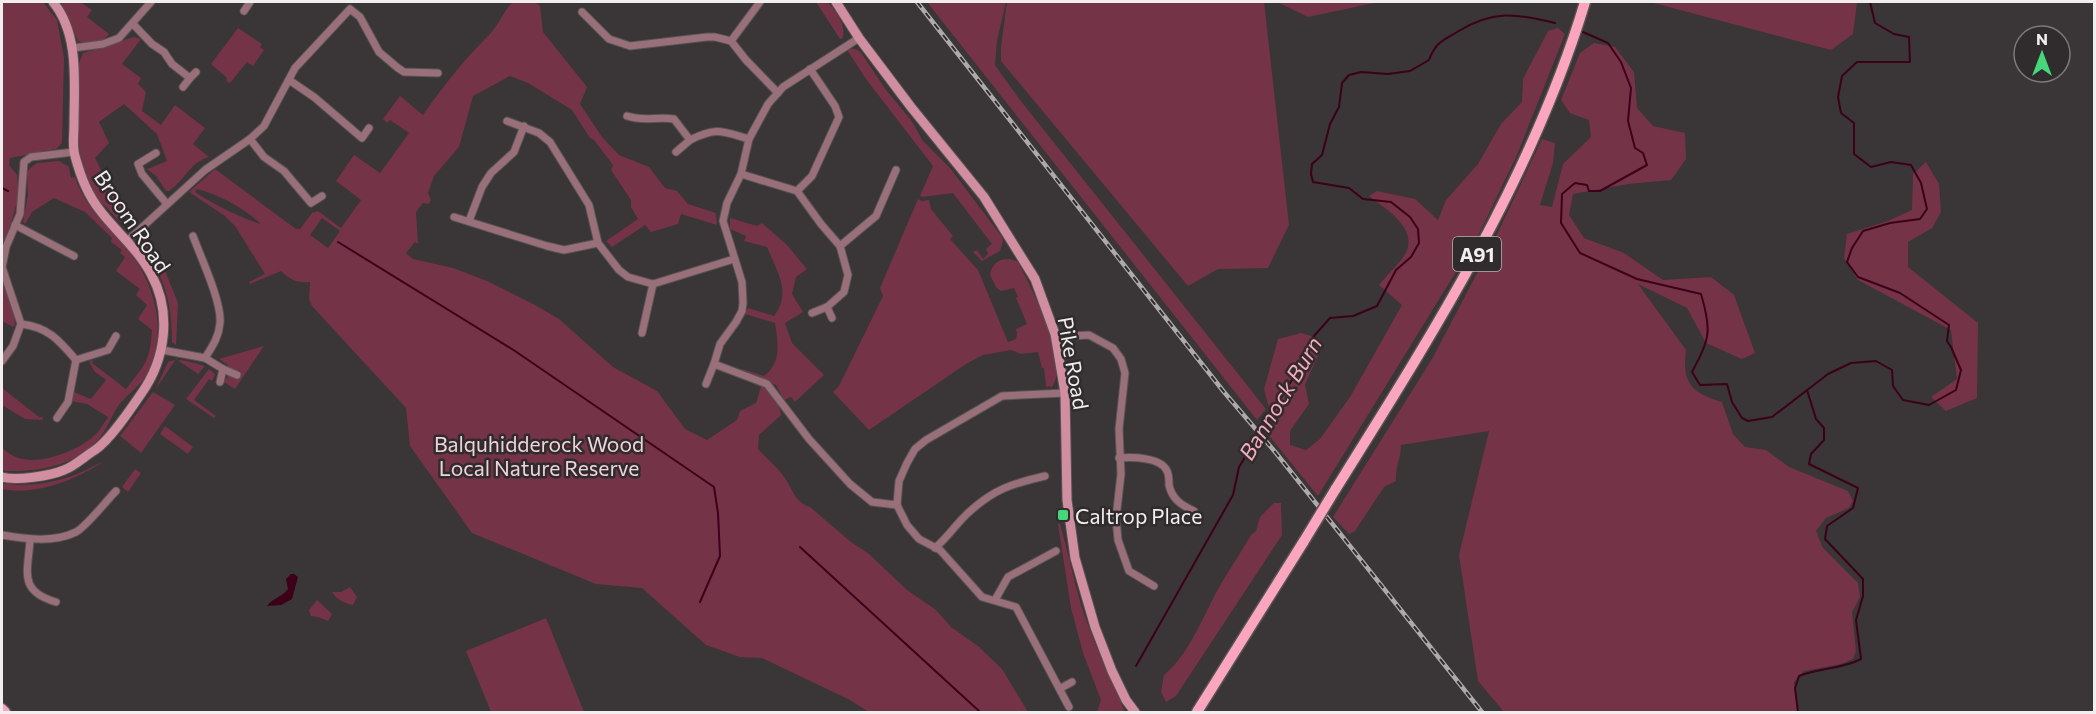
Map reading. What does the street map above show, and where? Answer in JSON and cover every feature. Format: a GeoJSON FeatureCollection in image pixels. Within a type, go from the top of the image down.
{"type":"FeatureCollection","features":[{"type":"Feature","properties":{"kind":"main road","name":"A91"},"geometry":{"type":"LineString","coordinates":[[1197,712],[1422,352],[1485,239],[1521,166],[1555,85],[1585,2]]}},
{"type":"Feature","properties":{"kind":"main road","name":"A91"},"geometry":{"type":"LineString","coordinates":[[1191,712],[1208,693]]}},
{"type":"Feature","properties":{"kind":"main road"},"geometry":{"type":"LineString","coordinates":[[2,709],[5,712]]}},
{"type":"Feature","properties":{"kind":"street","name":"Broom Road"},"geometry":{"type":"LineString","coordinates":[[2,477],[35,477],[66,470],[102,445],[148,384],[162,350],[164,326],[160,298],[151,274],[127,241],[102,213],[83,184],[74,152],[73,48],[62,12],[54,2]]}},
{"type":"Feature","properties":{"kind":"street"},"geometry":{"type":"LineString","coordinates":[[73,48],[103,44],[119,38],[151,2]]}},
{"type":"Feature","properties":{"kind":"street"},"geometry":{"type":"LineString","coordinates":[[244,11],[250,2]]}},
{"type":"Feature","properties":{"kind":"street"},"geometry":{"type":"LineString","coordinates":[[731,40],[760,2]]}},
{"type":"Feature","properties":{"kind":"street","name":"Pike Road"},"geometry":{"type":"LineString","coordinates":[[836,2],[859,38],[911,108],[990,207],[1035,279],[1057,345],[1065,393],[1067,500],[1075,558],[1095,627],[1126,700],[1135,712]]}},
{"type":"Feature","properties":{"kind":"street"},"geometry":{"type":"LineString","coordinates":[[127,241],[205,170],[250,139],[264,126],[295,68],[350,9],[360,17],[379,52],[398,68],[404,72],[438,74]]}},
{"type":"Feature","properties":{"kind":"street"},"geometry":{"type":"LineString","coordinates":[[582,12],[609,39],[630,46],[716,36],[731,40],[746,60],[778,93]]}},
{"type":"Feature","properties":{"kind":"street"},"geometry":{"type":"LineString","coordinates":[[133,24],[189,78]]}},
{"type":"Feature","properties":{"kind":"street"},"geometry":{"type":"LineString","coordinates":[[706,384],[720,344],[730,333],[742,311],[742,282],[723,221],[741,174],[749,139],[768,104],[778,93],[810,69],[859,38]]}},
{"type":"Feature","properties":{"kind":"street"},"geometry":{"type":"LineString","coordinates":[[797,191],[812,176],[839,117],[835,106],[810,69]]}},
{"type":"Feature","properties":{"kind":"street"},"geometry":{"type":"LineString","coordinates":[[183,87],[196,72]]}},
{"type":"Feature","properties":{"kind":"street"},"geometry":{"type":"LineString","coordinates":[[288,81],[314,97],[359,141],[369,128]]}},
{"type":"Feature","properties":{"kind":"street"},"geometry":{"type":"LineString","coordinates":[[627,116],[648,120],[674,119],[690,140]]}},
{"type":"Feature","properties":{"kind":"street"},"geometry":{"type":"LineString","coordinates":[[507,121],[539,133],[550,142],[589,205],[598,243],[619,270],[628,277],[653,285],[734,259]]}},
{"type":"Feature","properties":{"kind":"street"},"geometry":{"type":"LineString","coordinates":[[469,221],[482,187],[491,173],[514,152],[524,126]]}},
{"type":"Feature","properties":{"kind":"street"},"geometry":{"type":"LineString","coordinates":[[676,152],[690,140],[708,132],[718,131],[749,139]]}},
{"type":"Feature","properties":{"kind":"street"},"geometry":{"type":"LineString","coordinates":[[250,139],[264,157],[284,171],[311,203],[322,196]]}},
{"type":"Feature","properties":{"kind":"street"},"geometry":{"type":"LineString","coordinates":[[2,361],[13,346],[21,324],[2,267],[6,248],[20,214],[24,162],[30,157],[74,152]]}},
{"type":"Feature","properties":{"kind":"street"},"geometry":{"type":"LineString","coordinates":[[156,153],[138,164],[142,174],[167,204]]}},
{"type":"Feature","properties":{"kind":"street"},"geometry":{"type":"LineString","coordinates":[[840,246],[876,216],[896,170]]}},
{"type":"Feature","properties":{"kind":"street"},"geometry":{"type":"LineString","coordinates":[[741,174],[797,191],[820,224],[840,246],[848,275],[844,292],[828,307],[812,313]]}},
{"type":"Feature","properties":{"kind":"street"},"geometry":{"type":"LineString","coordinates":[[454,217],[564,250],[598,243]]}},
{"type":"Feature","properties":{"kind":"street"},"geometry":{"type":"LineString","coordinates":[[15,225],[74,256]]}},
{"type":"Feature","properties":{"kind":"street"},"geometry":{"type":"LineString","coordinates":[[193,236],[219,308],[220,323],[216,340],[205,358]]}},
{"type":"Feature","properties":{"kind":"street"},"geometry":{"type":"LineString","coordinates":[[642,333],[653,285]]}},
{"type":"Feature","properties":{"kind":"street"},"geometry":{"type":"LineString","coordinates":[[828,307],[832,318]]}},
{"type":"Feature","properties":{"kind":"street"},"geometry":{"type":"LineString","coordinates":[[21,324],[36,325],[57,338],[76,360]]}},
{"type":"Feature","properties":{"kind":"street"},"geometry":{"type":"LineString","coordinates":[[1057,345],[1072,336],[1089,335],[1113,348],[1121,360],[1125,373],[1119,429],[1120,474],[1116,518],[1118,540],[1129,571],[1154,586]]}},
{"type":"Feature","properties":{"kind":"street"},"geometry":{"type":"LineString","coordinates":[[76,360],[108,350],[116,336]]}},
{"type":"Feature","properties":{"kind":"street"},"geometry":{"type":"LineString","coordinates":[[162,350],[205,358],[237,375]]}},
{"type":"Feature","properties":{"kind":"street"},"geometry":{"type":"LineString","coordinates":[[57,418],[68,402],[76,360]]}},
{"type":"Feature","properties":{"kind":"street"},"geometry":{"type":"LineString","coordinates":[[714,363],[767,384],[809,439],[850,484],[872,502],[897,505]]}},
{"type":"Feature","properties":{"kind":"street"},"geometry":{"type":"LineString","coordinates":[[220,382],[223,369]]}},
{"type":"Feature","properties":{"kind":"street"},"geometry":{"type":"LineString","coordinates":[[1065,393],[1002,396],[926,440],[915,449],[907,463],[899,481],[897,505],[907,525],[920,539],[940,550],[982,597],[1016,607],[1061,688],[1069,707]]}},
{"type":"Feature","properties":{"kind":"street"},"geometry":{"type":"LineString","coordinates":[[1119,458],[1136,457],[1160,463],[1168,471],[1173,497],[1181,505],[1194,511]]}},
{"type":"Feature","properties":{"kind":"street"},"geometry":{"type":"LineString","coordinates":[[935,548],[947,538],[966,514],[996,491],[1045,476]]}},
{"type":"Feature","properties":{"kind":"street"},"geometry":{"type":"LineString","coordinates":[[2,536],[30,540],[61,537],[77,531],[116,491]]}},
{"type":"Feature","properties":{"kind":"street"},"geometry":{"type":"LineString","coordinates":[[30,540],[28,580],[31,589],[42,598],[56,602]]}},
{"type":"Feature","properties":{"kind":"street"},"geometry":{"type":"LineString","coordinates":[[995,600],[1008,577],[1056,551]]}},
{"type":"Feature","properties":{"kind":"street"},"geometry":{"type":"LineString","coordinates":[[1061,688],[1072,682]]}},
{"type":"Feature","properties":{"kind":"green space"},"geometry":{"type":"Polygon","coordinates":[[[2,2],[43,2],[57,20],[64,58],[62,143],[56,149],[10,158],[9,165],[17,175],[19,195],[2,255],[2,2]]]}},
{"type":"Feature","properties":{"kind":"green space"},"geometry":{"type":"Polygon","coordinates":[[[61,2],[80,2],[92,10],[87,17],[109,34],[95,42],[78,41],[61,2]]]}},
{"type":"Feature","properties":{"kind":"green space","name":"Balquhidderock Wood Local Nature Reserve"},"geometry":{"type":"Polygon","coordinates":[[[513,2],[535,2],[540,6],[543,32],[587,87],[580,104],[602,137],[619,155],[649,167],[665,188],[677,191],[688,204],[716,213],[717,225],[681,214],[678,224],[651,232],[645,225],[612,247],[606,241],[638,219],[631,207],[631,200],[611,170],[613,165],[590,138],[572,110],[528,83],[510,76],[473,96],[459,147],[434,176],[428,193],[431,200],[429,204],[423,203],[416,212],[418,244],[415,242],[406,253],[413,259],[453,268],[487,281],[559,319],[613,367],[657,391],[685,429],[707,440],[737,420],[740,411],[756,403],[761,387],[740,378],[761,385],[776,401],[781,415],[759,435],[758,449],[782,474],[796,498],[869,554],[907,590],[936,610],[951,627],[978,646],[1002,669],[1028,712],[869,712],[848,699],[762,658],[740,657],[706,645],[642,588],[596,584],[472,533],[410,446],[406,408],[312,306],[309,299],[310,282],[294,280],[281,271],[250,284],[249,282],[265,274],[235,226],[225,216],[189,192],[215,169],[296,229],[300,229],[312,213],[318,211],[341,228],[361,200],[336,181],[354,155],[380,173],[409,133],[390,120],[387,123],[383,119],[400,96],[423,115],[513,2]],[[197,189],[195,192],[219,206],[261,224],[231,203],[197,189]],[[322,218],[310,235],[328,248],[340,231],[322,218]]]}},
{"type":"Feature","properties":{"kind":"green space"},"geometry":{"type":"Polygon","coordinates":[[[816,2],[828,2],[840,18],[843,38],[840,39],[816,2]]]}},
{"type":"Feature","properties":{"kind":"green space"},"geometry":{"type":"Polygon","coordinates":[[[927,2],[1006,2],[997,40],[995,65],[1020,100],[1266,409],[1257,420],[927,2]]]}},
{"type":"Feature","properties":{"kind":"green space"},"geometry":{"type":"Polygon","coordinates":[[[1007,2],[1264,2],[1289,225],[1268,268],[1218,269],[1188,286],[1001,61],[1007,2]]]}},
{"type":"Feature","properties":{"kind":"green space"},"geometry":{"type":"Polygon","coordinates":[[[1277,2],[1379,2],[1308,17],[1277,2]]]}},
{"type":"Feature","properties":{"kind":"green space"},"geometry":{"type":"Polygon","coordinates":[[[1650,2],[1857,2],[1853,34],[1831,50],[1650,2]]]}},
{"type":"Feature","properties":{"kind":"green space"},"geometry":{"type":"Polygon","coordinates":[[[238,28],[262,44],[260,47],[264,50],[253,66],[247,62],[230,83],[211,64],[238,28]]]}},
{"type":"Feature","properties":{"kind":"green space"},"geometry":{"type":"Polygon","coordinates":[[[1558,28],[1565,34],[1517,155],[1478,236],[1318,496],[1267,433],[1269,408],[1264,389],[1278,339],[1301,333],[1320,339],[1319,353],[1305,385],[1309,404],[1290,431],[1290,445],[1306,450],[1320,439],[1350,397],[1402,305],[1379,285],[1404,256],[1408,246],[1408,237],[1399,221],[1369,196],[1377,191],[1415,199],[1438,220],[1446,200],[1478,164],[1501,124],[1522,102],[1523,79],[1548,31],[1558,28]]]}},
{"type":"Feature","properties":{"kind":"green space"},"geometry":{"type":"Polygon","coordinates":[[[134,37],[141,39],[122,64],[141,78],[138,84],[146,92],[142,111],[161,125],[175,105],[205,128],[193,144],[209,157],[197,163],[174,187],[166,191],[156,176],[147,169],[167,161],[157,134],[124,104],[99,122],[109,143],[95,158],[118,203],[134,221],[131,224],[121,222],[116,218],[98,200],[89,186],[79,152],[77,116],[79,63],[83,53],[134,37]]]}},
{"type":"Feature","properties":{"kind":"green space"},"geometry":{"type":"Polygon","coordinates":[[[1594,43],[1615,47],[1634,72],[1637,108],[1653,126],[1685,133],[1686,159],[1671,180],[1628,184],[1573,194],[1569,215],[1584,238],[1624,253],[1663,280],[1711,277],[1734,295],[1755,353],[1742,359],[1706,343],[1687,308],[1638,284],[1686,350],[1687,379],[1703,395],[1722,402],[1733,434],[1745,447],[1766,450],[1789,467],[1848,491],[1853,501],[1849,508],[1826,518],[1816,531],[1823,548],[1858,583],[1860,597],[1852,612],[1856,651],[1853,659],[1841,664],[1804,671],[1794,682],[1797,712],[1504,712],[1478,681],[1459,555],[1489,431],[1401,445],[1396,481],[1384,487],[1355,531],[1349,534],[1333,517],[1432,359],[1492,245],[1542,139],[1555,143],[1553,163],[1540,205],[1552,207],[1563,164],[1591,137],[1589,120],[1570,113],[1561,100],[1580,53],[1594,43]]]}},
{"type":"Feature","properties":{"kind":"green space"},"geometry":{"type":"Polygon","coordinates":[[[850,48],[862,54],[886,90],[911,120],[923,141],[950,168],[1002,237],[1000,251],[982,261],[973,252],[977,250],[983,259],[988,254],[986,249],[992,244],[953,193],[920,196],[933,166],[866,79],[847,50],[850,48]]]}},
{"type":"Feature","properties":{"kind":"green space"},"geometry":{"type":"Polygon","coordinates":[[[59,161],[69,167],[71,178],[75,177],[89,205],[134,257],[143,272],[155,304],[158,337],[155,354],[146,377],[122,401],[103,434],[89,449],[55,466],[5,471],[2,470],[2,448],[12,455],[32,460],[62,454],[90,439],[108,417],[87,404],[71,401],[73,389],[74,392],[91,399],[106,380],[94,371],[89,361],[93,360],[92,363],[126,389],[142,368],[150,349],[152,330],[138,319],[147,305],[136,295],[140,289],[116,271],[125,257],[120,253],[122,250],[111,242],[112,238],[85,212],[54,198],[32,212],[25,224],[23,222],[28,195],[27,173],[29,169],[37,163],[59,161]]]}},
{"type":"Feature","properties":{"kind":"green space"},"geometry":{"type":"Polygon","coordinates":[[[1926,162],[1939,184],[1941,212],[1932,228],[1908,242],[1908,267],[1978,323],[1977,398],[1946,411],[1931,397],[1957,379],[1951,330],[1858,280],[1844,258],[1847,234],[1888,221],[1912,210],[1913,174],[1926,162]]]}},
{"type":"Feature","properties":{"kind":"green space"},"geometry":{"type":"Polygon","coordinates":[[[918,199],[929,200],[931,209],[953,236],[950,239],[978,270],[1008,342],[1016,339],[1016,329],[1027,324],[1014,288],[1001,291],[996,287],[990,275],[991,270],[1000,260],[1009,259],[1018,262],[1047,326],[1057,362],[1056,377],[1051,388],[1046,387],[1044,368],[1042,368],[1038,352],[1021,354],[1011,350],[983,355],[966,364],[869,430],[833,392],[839,386],[883,296],[880,288],[918,199]]]}},
{"type":"Feature","properties":{"kind":"green space"},"geometry":{"type":"Polygon","coordinates":[[[730,218],[757,226],[762,223],[787,245],[807,269],[796,277],[792,294],[803,312],[785,323],[792,343],[824,375],[795,402],[791,397],[784,400],[776,385],[744,373],[742,369],[764,376],[774,365],[777,352],[775,323],[745,314],[748,308],[774,316],[782,299],[782,290],[778,273],[767,247],[744,241],[746,236],[730,229],[730,218]]]}},
{"type":"Feature","properties":{"kind":"green space"},"geometry":{"type":"Polygon","coordinates":[[[143,240],[162,263],[178,303],[176,345],[172,342],[171,316],[163,283],[145,250],[143,240]]]}},
{"type":"Feature","properties":{"kind":"green space"},"geometry":{"type":"Polygon","coordinates":[[[2,279],[14,309],[15,325],[13,327],[2,321],[2,279]]]}},
{"type":"Feature","properties":{"kind":"green space"},"geometry":{"type":"Polygon","coordinates":[[[264,346],[235,389],[224,382],[228,376],[238,378],[240,371],[228,367],[219,359],[264,346]]]}},
{"type":"Feature","properties":{"kind":"green space"},"geometry":{"type":"Polygon","coordinates":[[[175,360],[155,390],[168,362],[175,360]]]}},
{"type":"Feature","properties":{"kind":"green space"},"geometry":{"type":"Polygon","coordinates":[[[178,360],[186,361],[205,366],[198,374],[178,360]]]}},
{"type":"Feature","properties":{"kind":"green space"},"geometry":{"type":"Polygon","coordinates":[[[209,369],[215,374],[212,381],[209,379],[194,400],[216,416],[214,418],[186,399],[209,369]]]}},
{"type":"Feature","properties":{"kind":"green space"},"geometry":{"type":"Polygon","coordinates":[[[2,388],[43,420],[25,419],[2,405],[2,388]]]}},
{"type":"Feature","properties":{"kind":"green space"},"geometry":{"type":"Polygon","coordinates":[[[153,392],[175,405],[141,453],[120,436],[153,392]]]}},
{"type":"Feature","properties":{"kind":"green space"},"geometry":{"type":"Polygon","coordinates":[[[165,426],[193,447],[188,454],[160,434],[165,426]]]}},
{"type":"Feature","properties":{"kind":"green space"},"geometry":{"type":"Polygon","coordinates":[[[103,462],[55,485],[15,491],[2,489],[2,483],[23,485],[56,481],[103,462]]]}},
{"type":"Feature","properties":{"kind":"green space"},"geometry":{"type":"Polygon","coordinates":[[[135,469],[141,473],[128,492],[122,487],[135,469]]]}},
{"type":"Feature","properties":{"kind":"green space"},"geometry":{"type":"Polygon","coordinates":[[[1274,503],[1281,503],[1282,535],[1176,696],[1166,702],[1161,692],[1164,675],[1189,645],[1221,584],[1251,535],[1256,531],[1260,517],[1274,503]]]}},
{"type":"Feature","properties":{"kind":"green space"},"geometry":{"type":"Polygon","coordinates":[[[1058,524],[1060,524],[1086,619],[1125,712],[1097,712],[1101,700],[1083,653],[1071,608],[1058,524]]]}},
{"type":"Feature","properties":{"kind":"green space"},"geometry":{"type":"Polygon","coordinates":[[[350,587],[357,597],[353,605],[341,601],[332,592],[341,592],[350,587]]]}},
{"type":"Feature","properties":{"kind":"green space"},"geometry":{"type":"Polygon","coordinates":[[[317,600],[332,614],[328,621],[311,616],[309,610],[317,600]]]}},
{"type":"Feature","properties":{"kind":"green space"},"geometry":{"type":"Polygon","coordinates":[[[546,618],[584,712],[491,712],[466,651],[546,618]]]}},
{"type":"Feature","properties":{"kind":"shaded area"},"geometry":{"type":"Polygon","coordinates":[[[291,574],[298,577],[292,599],[281,605],[267,606],[288,589],[286,579],[291,574]]]}},
{"type":"Feature","properties":{"kind":"waterway","name":"Bannock Burn"},"geometry":{"type":"LineString","coordinates":[[1583,32],[1608,43],[1621,62],[1631,88],[1628,121],[1635,148],[1643,153],[1647,165],[1600,191],[1589,191],[1587,185],[1575,183],[1562,194],[1561,223],[1580,253],[1637,279],[1701,294],[1708,326],[1703,351],[1692,372],[1700,385],[1727,384],[1732,402],[1742,418],[1748,421],[1772,417],[1828,374],[1851,363],[1876,361],[1892,370],[1893,386],[1903,400],[1929,405],[1956,390],[1961,370],[1947,341],[1949,325],[1900,293],[1858,277],[1847,262],[1852,248],[1863,231],[1890,223],[1920,219],[1927,209],[1921,183],[1911,165],[1891,162],[1871,167],[1854,154],[1854,123],[1841,113],[1838,97],[1842,76],[1857,62],[1910,62],[1909,37],[1894,34],[1875,23],[1870,2]]}},
{"type":"Feature","properties":{"kind":"waterway","name":"Bannock Burn"},"geometry":{"type":"LineString","coordinates":[[1136,666],[1233,495],[1239,467],[1298,370],[1314,336],[1330,318],[1353,316],[1377,306],[1396,270],[1411,257],[1419,243],[1418,229],[1410,217],[1391,202],[1363,199],[1349,188],[1313,182],[1312,164],[1322,155],[1330,124],[1339,107],[1342,83],[1349,75],[1361,72],[1388,74],[1410,71],[1429,60],[1434,49],[1443,41],[1482,20],[1505,15],[1555,23]]}},
{"type":"Feature","properties":{"kind":"waterway"},"geometry":{"type":"LineString","coordinates":[[2,188],[8,191]]}},
{"type":"Feature","properties":{"kind":"waterway"},"geometry":{"type":"LineString","coordinates":[[338,242],[515,351],[714,487],[720,556],[700,602]]}},
{"type":"Feature","properties":{"kind":"waterway"},"geometry":{"type":"LineString","coordinates":[[1798,712],[1795,688],[1799,676],[1861,659],[1856,620],[1863,596],[1863,579],[1825,539],[1827,526],[1853,508],[1858,488],[1809,464],[1811,454],[1824,440],[1824,428],[1816,419],[1807,390]]}},
{"type":"Feature","properties":{"kind":"waterway"},"geometry":{"type":"LineString","coordinates":[[800,547],[979,711]]}},
{"type":"Feature","properties":{"kind":"railway"},"geometry":{"type":"LineString","coordinates":[[917,2],[1224,392],[1276,453],[1482,712]]}},
{"type":"Feature","properties":{"kind":"place","name":"Caltrop Place"},"geometry":{"type":"Point","coordinates":[1063,515]}}]}
